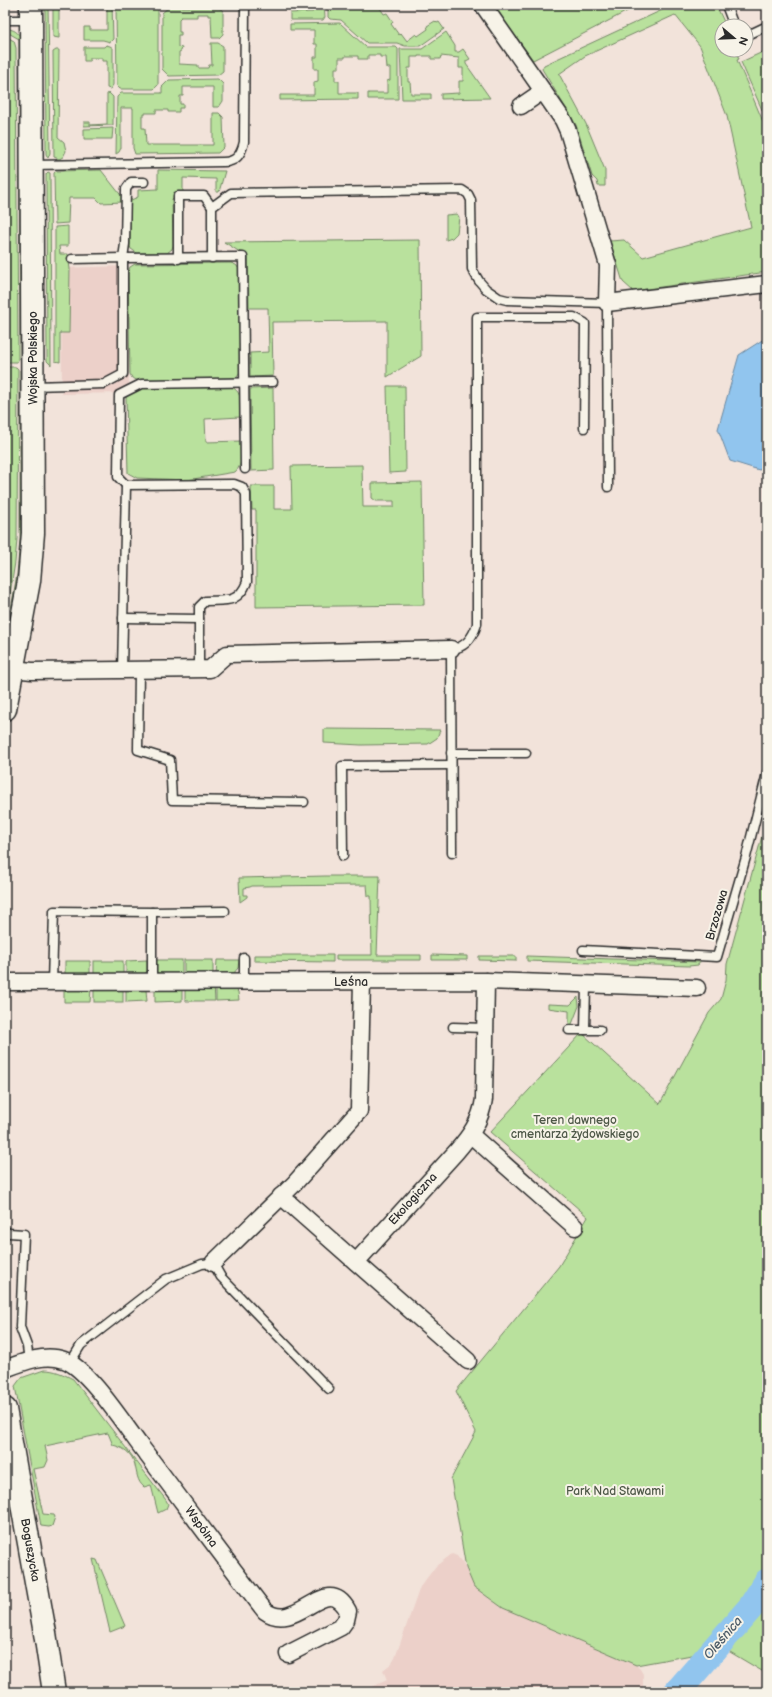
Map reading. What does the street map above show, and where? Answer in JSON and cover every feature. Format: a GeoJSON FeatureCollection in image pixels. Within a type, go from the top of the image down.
{"type":"FeatureCollection","features":[{"type":"Feature","properties":{"kind":"main road","name":"Wojska Polskiego"},"geometry":{"type":"LineString","coordinates":[[5,709],[25,606],[32,555],[33,386],[31,13]]}},
{"type":"Feature","properties":{"kind":"main road","name":"Boguszycka"},"geometry":{"type":"LineString","coordinates":[[5,1409],[54,1692]]}},
{"type":"Feature","properties":{"kind":"street"},"geometry":{"type":"LineString","coordinates":[[482,5],[563,120],[568,131],[608,266],[607,303],[767,284]]}},
{"type":"Feature","properties":{"kind":"street"},"geometry":{"type":"LineString","coordinates":[[521,106],[543,91]]}},
{"type":"Feature","properties":{"kind":"street"},"geometry":{"type":"LineString","coordinates":[[13,669],[32,671],[139,671],[210,669],[227,654],[451,649]]}},
{"type":"Feature","properties":{"kind":"street","name":"Leśna"},"geometry":{"type":"LineString","coordinates":[[5,982],[486,981],[697,988]]}},
{"type":"Feature","properties":{"kind":"street","name":"Ekologiczna"},"geometry":{"type":"LineString","coordinates":[[356,1262],[471,1135],[482,1111],[484,1099],[486,981]]}},
{"type":"Feature","properties":{"kind":"street"},"geometry":{"type":"LineString","coordinates":[[213,1263],[281,1196],[359,1111],[362,982]]}},
{"type":"Feature","properties":{"kind":"street"},"geometry":{"type":"LineString","coordinates":[[471,1135],[575,1227]]}},
{"type":"Feature","properties":{"kind":"street"},"geometry":{"type":"LineString","coordinates":[[281,1196],[468,1361]]}},
{"type":"Feature","properties":{"kind":"street","name":"Wspólna"},"geometry":{"type":"LineString","coordinates":[[5,1368],[29,1361],[55,1357],[70,1363],[87,1377],[265,1611],[269,1614],[282,1617],[289,1616],[324,1597],[334,1597],[343,1601],[348,1611],[346,1620],[341,1627],[288,1654]]}},
{"type":"Feature","properties":{"kind":"lane"},"geometry":{"type":"LineString","coordinates":[[32,165],[230,162],[237,158],[242,151],[244,142],[244,5]]}},
{"type":"Feature","properties":{"kind":"lane"},"geometry":{"type":"LineString","coordinates":[[726,5],[731,18]]}},
{"type":"Feature","properties":{"kind":"lane"},"geometry":{"type":"LineString","coordinates":[[5,20],[31,13]]}},
{"type":"Feature","properties":{"kind":"lane"},"geometry":{"type":"LineString","coordinates":[[754,32],[767,26]]}},
{"type":"Feature","properties":{"kind":"lane"},"geometry":{"type":"LineString","coordinates":[[33,386],[104,384],[123,374],[123,258],[125,244],[126,189],[131,182],[144,182]]}},
{"type":"Feature","properties":{"kind":"lane"},"geometry":{"type":"LineString","coordinates":[[212,208],[231,193],[462,190],[468,194],[471,200],[472,269],[479,281],[493,294],[507,300],[607,303],[608,487]]}},
{"type":"Feature","properties":{"kind":"lane"},"geometry":{"type":"LineString","coordinates":[[178,259],[178,196],[204,196],[212,208],[212,258]]}},
{"type":"Feature","properties":{"kind":"lane"},"geometry":{"type":"LineString","coordinates":[[72,259],[178,259],[243,257],[245,469]]}},
{"type":"Feature","properties":{"kind":"lane"},"geometry":{"type":"LineString","coordinates":[[452,853],[451,649],[460,648],[468,642],[474,634],[477,624],[477,317],[574,317],[585,323],[584,428]]}},
{"type":"Feature","properties":{"kind":"lane"},"geometry":{"type":"LineString","coordinates":[[198,669],[199,607],[205,601],[233,600],[242,593],[247,582],[246,494],[242,487],[234,484],[126,485],[118,478],[119,395],[141,384],[272,382]]}},
{"type":"Feature","properties":{"kind":"lane"},"geometry":{"type":"LineString","coordinates":[[122,671],[126,485]]}},
{"type":"Feature","properties":{"kind":"lane"},"geometry":{"type":"LineString","coordinates":[[123,618],[199,619]]}},
{"type":"Feature","properties":{"kind":"lane"},"geometry":{"type":"LineString","coordinates":[[139,671],[138,750],[170,760],[172,800],[304,802]]}},
{"type":"Feature","properties":{"kind":"lane"},"geometry":{"type":"LineString","coordinates":[[451,753],[526,753]]}},
{"type":"Feature","properties":{"kind":"lane"},"geometry":{"type":"LineString","coordinates":[[343,856],[342,766],[451,765]]}},
{"type":"Feature","properties":{"kind":"lane","name":"Brzozowa"},"geometry":{"type":"LineString","coordinates":[[583,950],[717,957],[746,857],[767,773]]}},
{"type":"Feature","properties":{"kind":"lane"},"geometry":{"type":"LineString","coordinates":[[52,983],[54,911],[225,911]]}},
{"type":"Feature","properties":{"kind":"lane"},"geometry":{"type":"LineString","coordinates":[[152,912],[152,982]]}},
{"type":"Feature","properties":{"kind":"lane"},"geometry":{"type":"LineString","coordinates":[[244,958],[244,982]]}},
{"type":"Feature","properties":{"kind":"lane"},"geometry":{"type":"LineString","coordinates":[[586,985],[586,1030]]}},
{"type":"Feature","properties":{"kind":"lane"},"geometry":{"type":"LineString","coordinates":[[453,1028],[485,1028]]}},
{"type":"Feature","properties":{"kind":"lane"},"geometry":{"type":"LineString","coordinates":[[569,1030],[600,1030]]}},
{"type":"Feature","properties":{"kind":"lane"},"geometry":{"type":"LineString","coordinates":[[5,1231],[9,1233],[24,1234],[20,1327],[27,1346],[29,1361]]}},
{"type":"Feature","properties":{"kind":"lane"},"geometry":{"type":"LineString","coordinates":[[70,1363],[82,1345],[166,1280],[202,1264],[213,1263],[221,1277],[329,1389]]}},
{"type":"Feature","properties":{"kind":"shaded area"},"geometry":{"type":"Polygon","coordinates":[[[128,266],[129,393],[62,394],[61,268],[128,266]]]}},
{"type":"Feature","properties":{"kind":"shaded area"},"geometry":{"type":"Polygon","coordinates":[[[452,1554],[457,1556],[466,1568],[474,1587],[503,1608],[636,1665],[643,1674],[643,1692],[362,1692],[387,1680],[383,1670],[392,1663],[395,1658],[420,1587],[436,1566],[452,1554]]]}},
{"type":"Feature","properties":{"kind":"green space"},"geometry":{"type":"Polygon","coordinates":[[[45,5],[48,5],[50,153],[48,158],[46,154],[45,5]]]}},
{"type":"Feature","properties":{"kind":"green space"},"geometry":{"type":"Polygon","coordinates":[[[53,5],[59,5],[59,38],[53,37],[53,5]]]}},
{"type":"Feature","properties":{"kind":"green space"},"geometry":{"type":"Polygon","coordinates":[[[107,5],[112,5],[113,39],[110,42],[103,40],[84,40],[84,27],[90,27],[90,30],[107,30],[107,5]]]}},
{"type":"Feature","properties":{"kind":"green space"},"geometry":{"type":"Polygon","coordinates":[[[116,5],[158,5],[158,85],[154,89],[120,89],[117,86],[116,5]]]}},
{"type":"Feature","properties":{"kind":"green space"},"geometry":{"type":"Polygon","coordinates":[[[313,5],[324,5],[325,17],[323,20],[290,20],[290,13],[313,12],[313,5]]]}},
{"type":"Feature","properties":{"kind":"green space"},"geometry":{"type":"Polygon","coordinates":[[[328,5],[378,5],[384,14],[387,13],[393,22],[391,24],[399,35],[401,33],[407,41],[416,34],[418,36],[428,29],[427,26],[435,21],[437,23],[439,22],[444,29],[420,46],[405,46],[397,43],[367,43],[341,20],[330,19],[328,17],[328,5]]]}},
{"type":"Feature","properties":{"kind":"green space"},"geometry":{"type":"Polygon","coordinates":[[[493,5],[639,5],[533,60],[493,5]]]}},
{"type":"Feature","properties":{"kind":"green space"},"geometry":{"type":"Polygon","coordinates":[[[673,5],[716,5],[722,18],[714,18],[714,58],[739,58],[737,60],[767,131],[767,272],[633,291],[623,282],[610,241],[624,240],[643,257],[751,227],[727,116],[700,46],[675,15],[585,56],[559,74],[586,124],[605,170],[605,186],[598,186],[597,181],[592,176],[576,125],[542,69],[544,65],[673,5]]]}},
{"type":"Feature","properties":{"kind":"green space"},"geometry":{"type":"Polygon","coordinates":[[[169,7],[218,7],[223,11],[223,34],[219,38],[212,38],[211,16],[208,16],[208,14],[197,14],[197,17],[181,17],[179,19],[179,32],[181,32],[181,35],[178,35],[178,47],[182,48],[179,52],[179,64],[198,65],[198,68],[208,68],[209,65],[212,65],[211,43],[218,43],[223,46],[223,71],[218,75],[169,76],[162,69],[162,13],[169,7]]]}},
{"type":"Feature","properties":{"kind":"green space"},"geometry":{"type":"Polygon","coordinates":[[[340,23],[366,47],[396,47],[398,49],[398,99],[368,99],[368,93],[387,93],[387,81],[390,80],[390,68],[387,68],[386,57],[380,57],[380,55],[368,55],[368,59],[358,59],[358,56],[345,56],[345,58],[339,58],[339,68],[335,68],[335,81],[339,81],[339,93],[358,93],[358,99],[280,100],[280,95],[314,95],[314,82],[318,81],[318,69],[314,69],[314,57],[317,57],[317,44],[314,44],[314,30],[290,30],[290,24],[340,23]]]}},
{"type":"Feature","properties":{"kind":"green space"},"geometry":{"type":"Polygon","coordinates":[[[5,28],[15,31],[21,39],[23,361],[20,359],[19,39],[5,31],[5,28]]]}},
{"type":"Feature","properties":{"kind":"green space"},"geometry":{"type":"Polygon","coordinates":[[[446,32],[455,46],[455,52],[459,52],[463,49],[470,59],[466,61],[466,64],[490,98],[441,99],[441,94],[459,93],[459,81],[463,81],[463,68],[459,68],[459,58],[441,56],[440,59],[431,59],[431,56],[418,56],[411,57],[411,68],[408,68],[408,82],[410,82],[411,94],[431,94],[431,99],[402,99],[400,49],[422,49],[446,32]]]}},
{"type":"Feature","properties":{"kind":"green space"},"geometry":{"type":"Polygon","coordinates":[[[5,36],[14,41],[16,48],[17,362],[6,362],[9,332],[5,204],[5,36]]]}},
{"type":"Feature","properties":{"kind":"green space"},"geometry":{"type":"Polygon","coordinates":[[[106,45],[113,48],[113,85],[110,89],[107,88],[107,61],[102,61],[102,58],[90,58],[90,61],[84,61],[84,47],[104,47],[106,45]]]}},
{"type":"Feature","properties":{"kind":"green space"},"geometry":{"type":"Polygon","coordinates":[[[59,50],[58,137],[64,142],[66,151],[63,157],[59,159],[54,157],[53,52],[59,50]]]}},
{"type":"Feature","properties":{"kind":"green space"},"geometry":{"type":"Polygon","coordinates":[[[767,50],[767,63],[763,65],[767,73],[767,121],[741,62],[750,58],[754,58],[754,56],[767,50]]]}},
{"type":"Feature","properties":{"kind":"green space"},"geometry":{"type":"Polygon","coordinates":[[[218,79],[223,84],[223,101],[219,107],[213,107],[213,87],[183,87],[183,96],[180,96],[180,104],[183,104],[183,108],[179,108],[179,112],[156,110],[156,113],[145,113],[145,115],[142,115],[142,128],[145,128],[146,145],[213,145],[213,113],[219,113],[223,117],[224,147],[218,153],[135,154],[133,148],[133,108],[121,108],[121,148],[116,154],[117,97],[121,93],[162,93],[162,87],[169,80],[218,79]]]}},
{"type":"Feature","properties":{"kind":"green space"},"geometry":{"type":"Polygon","coordinates":[[[109,93],[113,97],[113,125],[84,126],[84,122],[90,122],[90,125],[107,124],[107,94],[109,93]]]}},
{"type":"Feature","properties":{"kind":"green space"},"geometry":{"type":"Polygon","coordinates":[[[113,128],[112,139],[84,139],[84,129],[113,128]]]}},
{"type":"Feature","properties":{"kind":"green space"},"geometry":{"type":"Polygon","coordinates":[[[101,170],[123,198],[123,202],[101,203],[96,198],[69,198],[68,223],[55,224],[54,173],[56,171],[101,170]]]}},
{"type":"Feature","properties":{"kind":"green space"},"geometry":{"type":"Polygon","coordinates":[[[158,170],[225,171],[219,192],[216,192],[216,179],[183,178],[183,191],[172,199],[172,249],[167,253],[137,253],[131,249],[130,246],[131,200],[138,197],[138,190],[158,189],[158,170]]]}},
{"type":"Feature","properties":{"kind":"green space"},"geometry":{"type":"Polygon","coordinates":[[[48,172],[50,173],[51,365],[47,361],[46,174],[48,172]]]}},
{"type":"Feature","properties":{"kind":"green space"},"geometry":{"type":"Polygon","coordinates":[[[457,214],[459,217],[457,233],[452,238],[446,240],[446,215],[457,214]]]}},
{"type":"Feature","properties":{"kind":"green space"},"geometry":{"type":"Polygon","coordinates":[[[68,226],[68,246],[59,246],[60,254],[68,254],[70,269],[69,333],[60,333],[60,362],[55,361],[55,227],[68,226]]]}},
{"type":"Feature","properties":{"kind":"green space"},"geometry":{"type":"Polygon","coordinates":[[[420,240],[421,356],[387,377],[387,321],[272,322],[273,376],[250,377],[250,353],[269,352],[268,308],[249,308],[248,257],[224,242],[420,240]]]}},
{"type":"Feature","properties":{"kind":"green space"},"geometry":{"type":"Polygon","coordinates":[[[231,263],[236,265],[239,269],[240,371],[238,376],[234,378],[137,380],[132,378],[130,374],[128,272],[130,267],[135,264],[231,263]]]}},
{"type":"Feature","properties":{"kind":"green space"},"geometry":{"type":"Polygon","coordinates":[[[6,367],[16,367],[18,369],[17,539],[5,626],[6,367]]]}},
{"type":"Feature","properties":{"kind":"green space"},"geometry":{"type":"Polygon","coordinates":[[[22,369],[21,553],[18,585],[10,627],[8,626],[17,574],[20,539],[20,370],[22,369]]]}},
{"type":"Feature","properties":{"kind":"green space"},"geometry":{"type":"Polygon","coordinates":[[[387,386],[405,386],[406,472],[389,473],[387,386]]]}},
{"type":"Feature","properties":{"kind":"green space"},"geometry":{"type":"Polygon","coordinates":[[[140,387],[231,387],[235,389],[240,396],[240,417],[205,419],[206,442],[241,441],[241,462],[238,469],[235,472],[187,480],[137,478],[128,473],[126,397],[140,387]]]}},
{"type":"Feature","properties":{"kind":"green space"},"geometry":{"type":"Polygon","coordinates":[[[273,388],[274,470],[251,471],[250,389],[273,388]]]}},
{"type":"Feature","properties":{"kind":"green space"},"geometry":{"type":"Polygon","coordinates":[[[362,465],[363,507],[394,507],[394,501],[376,501],[372,498],[372,483],[422,482],[424,605],[256,607],[256,510],[252,510],[251,486],[274,486],[274,509],[292,509],[291,466],[362,465]]]}},
{"type":"Feature","properties":{"kind":"green space"},"geometry":{"type":"Polygon","coordinates":[[[324,729],[440,730],[437,738],[428,744],[361,745],[324,743],[324,729]]]}},
{"type":"Feature","properties":{"kind":"green space","name":"Park Nad Stawami"},"geometry":{"type":"Polygon","coordinates":[[[767,818],[767,1674],[725,1649],[636,1665],[503,1608],[474,1587],[466,1568],[451,1479],[476,1432],[456,1391],[559,1266],[588,1217],[490,1132],[582,1033],[660,1104],[709,1013],[721,999],[726,980],[727,964],[767,818]]]}},
{"type":"Feature","properties":{"kind":"green space"},"geometry":{"type":"Polygon","coordinates":[[[380,876],[377,955],[421,955],[421,960],[336,960],[336,955],[372,955],[371,896],[368,896],[367,885],[252,886],[244,888],[244,895],[247,895],[247,897],[240,902],[239,878],[380,876]]]}},
{"type":"Feature","properties":{"kind":"green space"},"geometry":{"type":"Polygon","coordinates":[[[254,955],[333,955],[333,962],[254,961],[254,955]]]}},
{"type":"Feature","properties":{"kind":"green space"},"geometry":{"type":"Polygon","coordinates":[[[432,955],[467,956],[467,960],[432,960],[432,955]]]}},
{"type":"Feature","properties":{"kind":"green space"},"geometry":{"type":"Polygon","coordinates":[[[479,956],[516,956],[516,961],[479,960],[479,956]]]}},
{"type":"Feature","properties":{"kind":"green space"},"geometry":{"type":"Polygon","coordinates":[[[527,956],[700,962],[698,965],[689,966],[527,961],[527,956]]]}},
{"type":"Feature","properties":{"kind":"green space"},"geometry":{"type":"Polygon","coordinates":[[[147,960],[147,971],[144,974],[126,976],[126,961],[147,960]]]}},
{"type":"Feature","properties":{"kind":"green space"},"geometry":{"type":"Polygon","coordinates":[[[155,960],[182,960],[182,976],[155,976],[155,960]]]}},
{"type":"Feature","properties":{"kind":"green space"},"geometry":{"type":"Polygon","coordinates":[[[184,960],[213,960],[213,976],[184,976],[184,960]]]}},
{"type":"Feature","properties":{"kind":"green space"},"geometry":{"type":"Polygon","coordinates":[[[217,960],[239,960],[238,968],[233,974],[216,975],[217,960]]]}},
{"type":"Feature","properties":{"kind":"green space"},"geometry":{"type":"Polygon","coordinates":[[[65,961],[90,961],[90,977],[65,977],[65,961]]]}},
{"type":"Feature","properties":{"kind":"green space"},"geometry":{"type":"Polygon","coordinates":[[[94,961],[123,961],[123,977],[94,977],[94,961]]]}},
{"type":"Feature","properties":{"kind":"green space"},"geometry":{"type":"Polygon","coordinates":[[[182,985],[182,1001],[155,1002],[155,986],[182,985]]]}},
{"type":"Feature","properties":{"kind":"green space"},"geometry":{"type":"Polygon","coordinates":[[[185,985],[214,985],[215,1001],[185,1001],[185,985]]]}},
{"type":"Feature","properties":{"kind":"green space"},"geometry":{"type":"Polygon","coordinates":[[[216,985],[232,986],[238,992],[239,1000],[216,1001],[216,985]]]}},
{"type":"Feature","properties":{"kind":"green space"},"geometry":{"type":"Polygon","coordinates":[[[94,986],[123,986],[123,1002],[94,1002],[94,986]]]}},
{"type":"Feature","properties":{"kind":"green space"},"geometry":{"type":"Polygon","coordinates":[[[126,986],[143,987],[146,990],[147,1001],[126,1002],[126,986]]]}},
{"type":"Feature","properties":{"kind":"green space"},"geometry":{"type":"Polygon","coordinates":[[[64,988],[91,988],[90,1002],[64,1002],[64,988]]]}},
{"type":"Feature","properties":{"kind":"green space"},"geometry":{"type":"Polygon","coordinates":[[[578,997],[579,1006],[572,1024],[569,1024],[569,1011],[548,1008],[548,1004],[570,1005],[578,997]]]}},
{"type":"Feature","properties":{"kind":"green space"},"geometry":{"type":"Polygon","coordinates":[[[44,1370],[62,1374],[73,1379],[166,1500],[168,1504],[166,1509],[158,1513],[151,1485],[144,1487],[140,1482],[133,1459],[129,1453],[113,1445],[108,1433],[45,1446],[48,1460],[45,1467],[33,1469],[43,1514],[54,1515],[55,1517],[52,1526],[41,1526],[15,1386],[21,1378],[44,1370]]]}},
{"type":"Feature","properties":{"kind":"green space"},"geometry":{"type":"Polygon","coordinates":[[[93,1559],[97,1560],[125,1626],[110,1632],[93,1559]]]}},
{"type":"Feature","properties":{"kind":"water"},"geometry":{"type":"Polygon","coordinates":[[[767,337],[767,467],[759,470],[730,461],[718,429],[739,355],[767,337]]]}},
{"type":"Feature","properties":{"kind":"waterway","name":"Oleśnica"},"geometry":{"type":"LineString","coordinates":[[677,1692],[751,1607],[767,1582]]}},
{"type":"Feature","properties":{"kind":"park label","name":"Teren dawnego cmentarza żydowskiego"},"geometry":{"type":"Point","coordinates":[575,1127]}}]}
